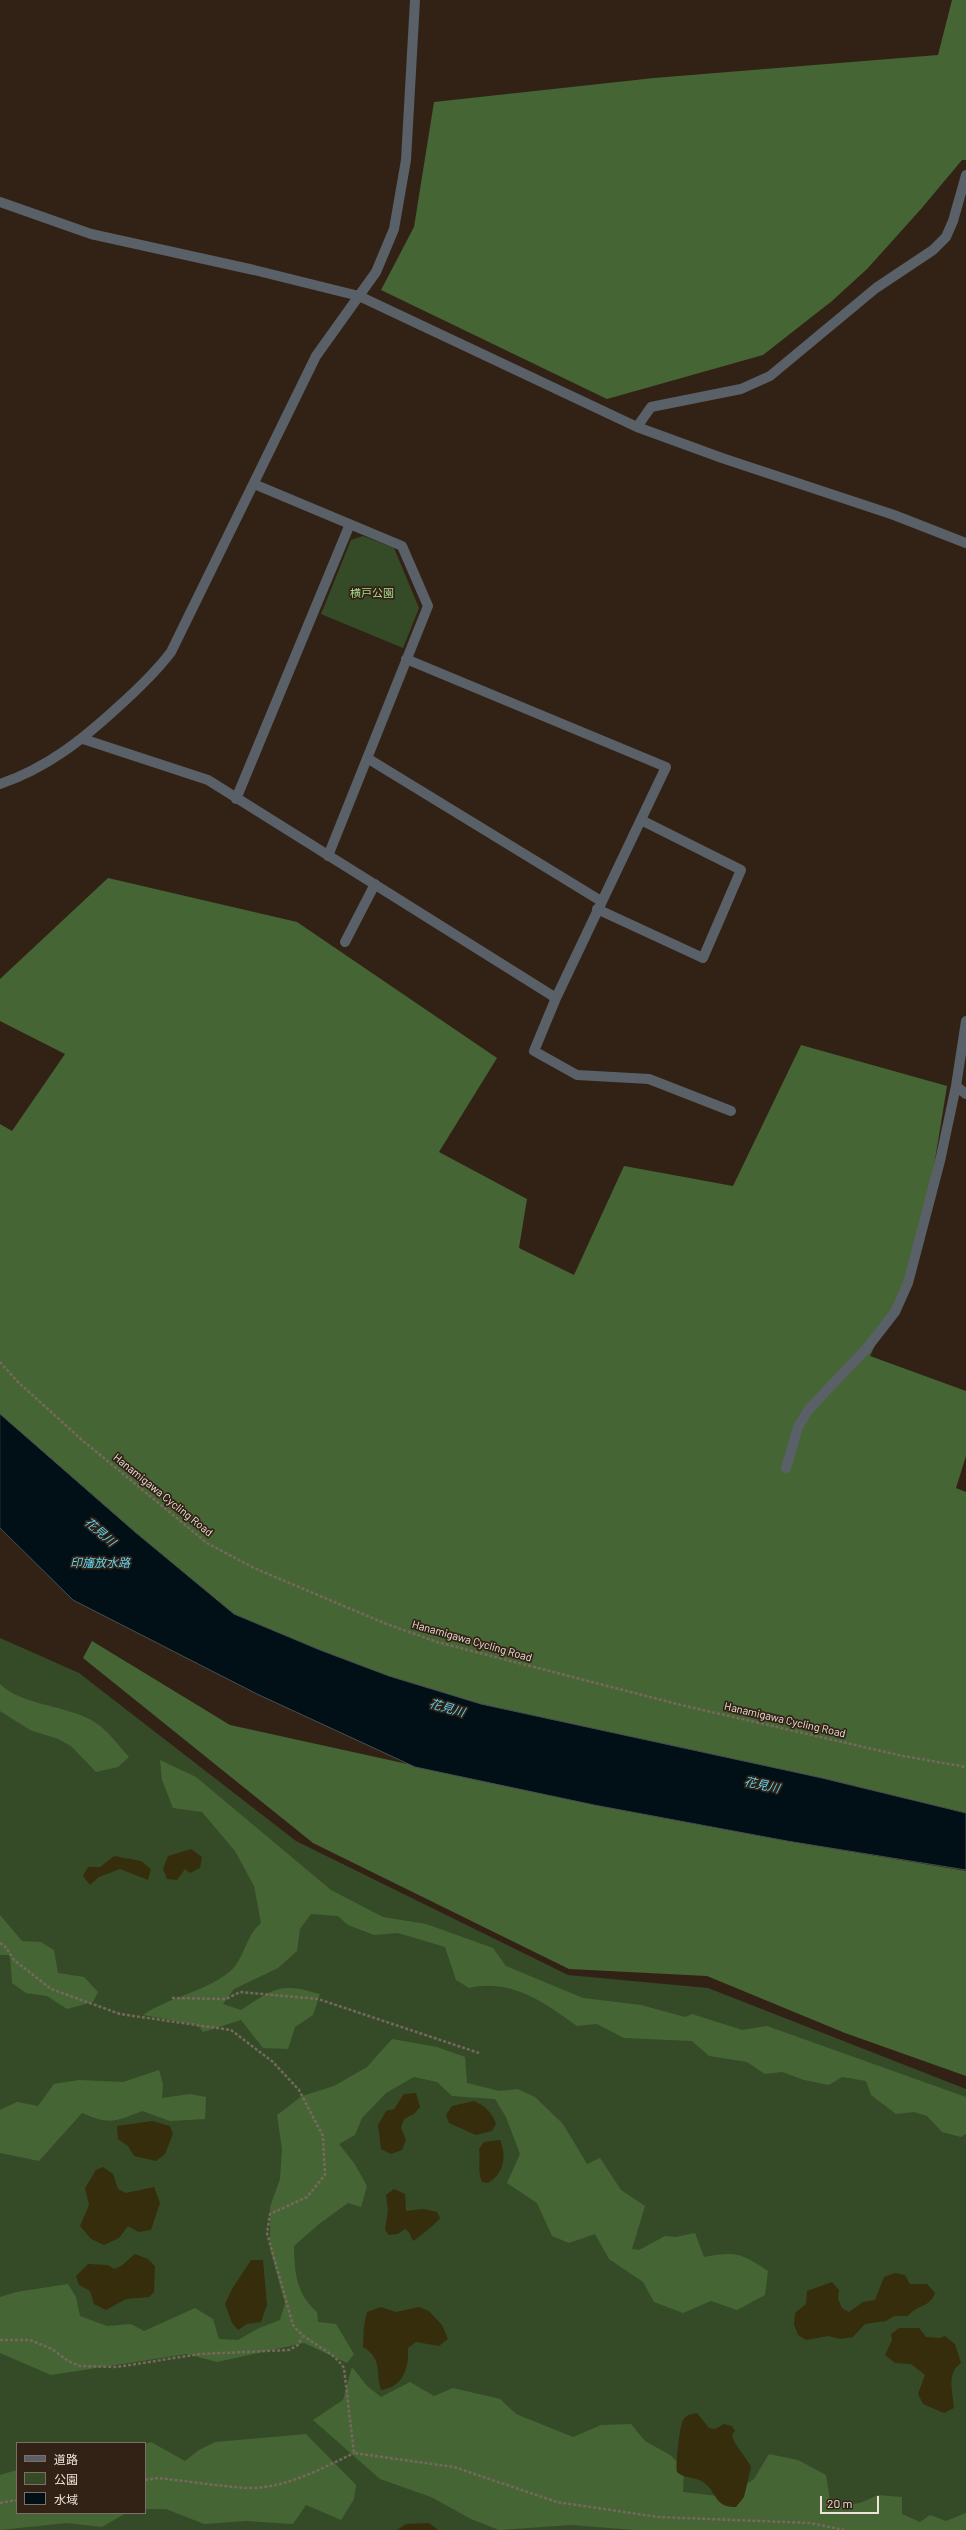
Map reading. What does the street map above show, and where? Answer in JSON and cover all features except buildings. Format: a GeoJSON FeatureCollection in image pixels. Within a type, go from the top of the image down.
{"type":"FeatureCollection","features":[{"type":"Feature","properties":{"kind":"street"},"geometry":{"type":"LineString","coordinates":[[0,784],[41,768],[83,739],[155,673],[171,652],[316,356],[376,272],[394,229],[406,160],[415,0]]}},
{"type":"Feature","properties":{"kind":"street"},"geometry":{"type":"LineString","coordinates":[[637,427],[651,407],[741,388],[770,376],[876,288],[933,250],[946,237],[953,221],[966,175]]}},
{"type":"Feature","properties":{"kind":"street"},"geometry":{"type":"LineString","coordinates":[[0,202],[91,234],[254,270],[359,296],[637,427],[722,458],[894,515],[966,543]]}},
{"type":"Feature","properties":{"kind":"street"},"geometry":{"type":"LineString","coordinates":[[254,484],[402,546],[428,606],[328,856]]}},
{"type":"Feature","properties":{"kind":"street"},"geometry":{"type":"LineString","coordinates":[[236,799],[350,524]]}},
{"type":"Feature","properties":{"kind":"street"},"geometry":{"type":"LineString","coordinates":[[406,659],[666,767],[599,905],[556,998],[534,1051],[577,1075],[649,1079],[731,1111]]}},
{"type":"Feature","properties":{"kind":"street"},"geometry":{"type":"LineString","coordinates":[[83,739],[208,780],[236,799],[375,884],[556,998]]}},
{"type":"Feature","properties":{"kind":"street"},"geometry":{"type":"LineString","coordinates":[[367,758],[599,905],[703,958],[741,870],[641,820]]}},
{"type":"Feature","properties":{"kind":"street"},"geometry":{"type":"LineString","coordinates":[[345,942],[375,884]]}},
{"type":"Feature","properties":{"kind":"street"},"geometry":{"type":"LineString","coordinates":[[786,1468],[798,1427],[809,1409],[867,1348],[895,1312],[908,1283],[940,1161],[956,1086],[966,1021]]}},
{"type":"Feature","properties":{"kind":"street"},"geometry":{"type":"LineString","coordinates":[[956,1086],[966,1094]]}},
{"type":"Feature","properties":{"kind":"path","name":"Hanamigawa Cycling Road"},"geometry":{"type":"LineString","coordinates":[[0,1362],[18,1382],[82,1440],[207,1543],[254,1568],[356,1611],[437,1642],[658,1699],[903,1756],[966,1767]]}},
{"type":"Feature","properties":{"kind":"path"},"geometry":{"type":"LineString","coordinates":[[0,1942],[14,1960],[51,1989],[120,2014],[231,2030],[273,2062],[299,2090],[323,2136],[325,2175],[307,2197],[270,2214],[267,2233],[293,2325],[302,2336],[338,2358],[344,2368],[354,2453]]}},
{"type":"Feature","properties":{"kind":"path"},"geometry":{"type":"LineString","coordinates":[[172,1998],[226,1998],[240,1992],[318,1999],[479,2053]]}},
{"type":"Feature","properties":{"kind":"path"},"geometry":{"type":"LineString","coordinates":[[0,2340],[30,2340],[52,2349],[68,2361],[80,2366],[117,2367],[200,2354],[289,2350],[298,2345],[302,2336]]}},
{"type":"Feature","properties":{"kind":"path"},"geometry":{"type":"LineString","coordinates":[[146,2480],[158,2478],[248,2488],[282,2484],[318,2470],[354,2453],[454,2467],[557,2502],[658,2516],[810,2523],[844,2530]]}},
{"type":"Feature","properties":{"kind":"path"},"geometry":{"type":"LineString","coordinates":[[0,2503],[16,2500]]}},
{"type":"Feature","properties":{"kind":"green space"},"geometry":{"type":"Polygon","coordinates":[[[952,0],[966,0],[966,160],[962,160],[921,209],[867,269],[832,301],[763,355],[607,399],[381,290],[414,227],[434,102],[654,78],[938,55],[952,0]]]}},
{"type":"Feature","properties":{"kind":"green space","name":"横戸公園"},"geometry":{"type":"Polygon","coordinates":[[[363,536],[394,548],[419,608],[403,648],[321,614],[351,540],[363,536]]]}},
{"type":"Feature","properties":{"kind":"green space"},"geometry":{"type":"Polygon","coordinates":[[[108,878],[297,922],[497,1058],[439,1152],[527,1199],[519,1248],[574,1275],[624,1166],[733,1186],[801,1045],[947,1086],[921,1246],[870,1356],[966,1391],[966,1456],[956,1488],[966,1492],[966,1813],[822,1778],[481,1704],[389,1676],[320,1650],[234,1614],[135,1532],[0,1414],[0,1124],[12,1131],[65,1054],[0,1021],[0,979],[108,878]]]}},
{"type":"Feature","properties":{"kind":"green space"},"geometry":{"type":"Polygon","coordinates":[[[0,1638],[79,1673],[296,1841],[568,1975],[708,1988],[966,2089],[966,2530],[0,2530],[0,1638]]]}},
{"type":"Feature","properties":{"kind":"green space"},"geometry":{"type":"Polygon","coordinates":[[[92,1641],[230,1725],[594,1805],[787,1841],[966,1871],[966,2076],[845,2033],[707,1976],[569,1969],[313,1843],[83,1658],[92,1641]]]}},
{"type":"Feature","properties":{"kind":"green space"},"geometry":{"type":"Polygon","coordinates":[[[0,1684],[20,1697],[73,1712],[96,1723],[109,1734],[129,1757],[118,1767],[96,1772],[71,1746],[58,1739],[30,1730],[0,1711],[0,1684]]]}},
{"type":"Feature","properties":{"kind":"green space"},"geometry":{"type":"Polygon","coordinates":[[[160,1760],[196,1777],[331,1890],[383,1917],[426,1924],[493,1948],[506,1966],[583,1998],[641,2005],[685,2017],[692,2014],[742,2030],[767,2026],[966,2097],[966,2134],[961,2137],[942,2132],[927,2116],[914,2112],[896,2114],[871,2095],[866,2081],[842,2077],[829,2085],[804,2080],[782,2072],[765,2074],[747,2062],[709,2056],[692,2041],[624,2038],[597,2024],[577,2026],[540,2001],[513,1990],[499,1986],[469,1988],[456,1980],[445,1947],[398,1933],[374,1935],[348,1925],[338,1916],[311,1914],[300,1929],[297,1951],[278,1968],[234,1989],[223,2004],[241,2010],[270,1992],[286,1988],[295,1988],[320,1994],[313,2015],[295,2027],[288,2049],[263,2048],[241,2020],[203,2032],[198,2025],[143,2015],[153,2009],[218,1980],[228,1973],[236,1965],[251,1935],[261,1923],[254,1886],[235,1851],[202,1812],[173,1808],[162,1780],[160,1760]]]}},
{"type":"Feature","properties":{"kind":"green space"},"geometry":{"type":"Polygon","coordinates":[[[0,1915],[22,1941],[41,1942],[54,1950],[58,1973],[84,1977],[98,1992],[93,2002],[67,2009],[47,1996],[26,1993],[12,1983],[10,1955],[0,1955],[0,1915]]]}},
{"type":"Feature","properties":{"kind":"green space"},"geometry":{"type":"Polygon","coordinates":[[[392,2039],[437,2047],[465,2057],[467,2083],[499,2091],[518,2089],[535,2097],[563,2124],[587,2164],[600,2158],[621,2190],[645,2206],[632,2249],[639,2250],[665,2236],[676,2237],[695,2233],[704,2257],[724,2254],[738,2255],[751,2260],[768,2271],[765,2295],[737,2310],[711,2301],[683,2313],[654,2302],[643,2282],[609,2259],[595,2234],[569,2243],[552,2236],[537,2203],[507,2183],[520,2154],[506,2117],[495,2099],[452,2096],[437,2082],[414,2077],[386,2093],[362,2118],[355,2135],[339,2144],[354,2163],[367,2186],[361,2207],[348,2203],[319,2224],[294,2246],[296,2274],[301,2291],[310,2305],[317,2312],[318,2322],[336,2324],[354,2354],[347,2363],[304,2343],[217,2362],[187,2354],[51,2375],[0,2353],[0,2297],[16,2292],[68,2284],[76,2297],[80,2316],[107,2326],[131,2324],[144,2331],[195,2308],[213,2319],[219,2339],[238,2340],[259,2328],[280,2320],[285,2303],[270,2249],[270,2207],[280,2179],[282,2149],[277,2115],[302,2096],[334,2086],[367,2067],[392,2039]]]}},
{"type":"Feature","properties":{"kind":"green space"},"geometry":{"type":"Polygon","coordinates":[[[159,2070],[163,2084],[162,2098],[190,2094],[206,2097],[205,2119],[170,2121],[142,2111],[118,2120],[106,2121],[82,2113],[39,2161],[0,2153],[0,2110],[17,2102],[38,2106],[54,2084],[79,2080],[123,2082],[159,2070]]]}},
{"type":"Feature","properties":{"kind":"green space"},"geometry":{"type":"Polygon","coordinates":[[[352,2367],[367,2386],[381,2397],[410,2382],[434,2396],[453,2388],[500,2399],[516,2414],[573,2437],[601,2425],[631,2424],[645,2441],[670,2455],[684,2468],[683,2492],[726,2497],[754,2479],[769,2454],[798,2460],[826,2475],[831,2507],[860,2503],[878,2495],[902,2497],[902,2514],[920,2522],[930,2515],[946,2521],[966,2513],[966,2530],[635,2530],[571,2525],[499,2530],[471,2519],[431,2497],[380,2479],[313,2420],[343,2400],[352,2367]]]}},
{"type":"Feature","properties":{"kind":"green space"},"geometry":{"type":"Polygon","coordinates":[[[306,2434],[356,2485],[354,2499],[341,2520],[306,2505],[293,2524],[246,2521],[204,2524],[166,2509],[146,2509],[146,2444],[151,2442],[185,2461],[199,2450],[215,2442],[306,2434]]]}},
{"type":"Feature","properties":{"kind":"green space"},"geometry":{"type":"Polygon","coordinates":[[[16,2470],[16,2514],[124,2514],[102,2527],[67,2523],[0,2530],[0,2475],[16,2470]]]}},
{"type":"Feature","properties":{"kind":"sand"},"geometry":{"type":"Polygon","coordinates":[[[191,1849],[202,1857],[200,1868],[190,1873],[185,1869],[177,1880],[167,1879],[163,1869],[168,1856],[191,1849]]]}},
{"type":"Feature","properties":{"kind":"sand"},"geometry":{"type":"Polygon","coordinates":[[[114,1856],[141,1861],[151,1869],[148,1880],[120,1869],[99,1877],[90,1885],[83,1876],[88,1867],[100,1867],[114,1856]]]}},
{"type":"Feature","properties":{"kind":"sand"},"geometry":{"type":"Polygon","coordinates":[[[416,2093],[420,2107],[414,2114],[404,2119],[401,2128],[406,2140],[402,2150],[391,2154],[381,2149],[378,2125],[386,2111],[394,2109],[404,2094],[416,2093]]]}},
{"type":"Feature","properties":{"kind":"sand"},"geometry":{"type":"Polygon","coordinates":[[[474,2101],[485,2107],[492,2116],[496,2124],[492,2131],[476,2135],[449,2123],[446,2115],[452,2106],[474,2101]]]}},
{"type":"Feature","properties":{"kind":"sand"},"geometry":{"type":"Polygon","coordinates":[[[152,2121],[170,2126],[173,2134],[165,2154],[156,2161],[134,2156],[128,2146],[118,2139],[117,2126],[152,2121]]]}},
{"type":"Feature","properties":{"kind":"sand"},"geometry":{"type":"Polygon","coordinates":[[[500,2140],[503,2152],[503,2164],[501,2170],[498,2175],[488,2183],[482,2182],[479,2149],[484,2142],[500,2140]]]}},
{"type":"Feature","properties":{"kind":"sand"},"geometry":{"type":"Polygon","coordinates":[[[103,2167],[113,2174],[118,2189],[126,2193],[154,2187],[160,2203],[151,2230],[139,2232],[128,2226],[119,2238],[104,2245],[91,2239],[80,2226],[89,2205],[85,2188],[96,2170],[103,2167]]]}},
{"type":"Feature","properties":{"kind":"sand"},"geometry":{"type":"Polygon","coordinates":[[[394,2189],[405,2194],[406,2211],[423,2209],[437,2212],[440,2218],[436,2223],[413,2241],[409,2232],[405,2229],[398,2234],[389,2235],[385,2230],[388,2210],[386,2195],[394,2189]]]}},
{"type":"Feature","properties":{"kind":"sand"},"geometry":{"type":"Polygon","coordinates":[[[135,2254],[148,2259],[155,2266],[154,2292],[149,2297],[126,2299],[106,2310],[94,2304],[90,2291],[79,2285],[76,2276],[88,2264],[108,2265],[114,2269],[121,2266],[135,2254]]]}},
{"type":"Feature","properties":{"kind":"sand"},"geometry":{"type":"Polygon","coordinates":[[[251,2260],[263,2260],[267,2305],[261,2322],[247,2324],[238,2330],[232,2323],[225,2304],[232,2289],[251,2260]]]}},
{"type":"Feature","properties":{"kind":"sand"},"geometry":{"type":"Polygon","coordinates":[[[895,2273],[905,2275],[910,2284],[927,2284],[935,2293],[933,2298],[908,2316],[894,2316],[886,2321],[865,2324],[853,2337],[840,2339],[828,2336],[806,2340],[798,2335],[794,2325],[795,2313],[806,2304],[807,2291],[832,2282],[839,2290],[838,2299],[842,2308],[849,2312],[863,2302],[875,2300],[884,2277],[895,2273]]]}},
{"type":"Feature","properties":{"kind":"sand"},"geometry":{"type":"Polygon","coordinates":[[[381,2307],[396,2312],[419,2307],[429,2311],[442,2325],[448,2339],[439,2346],[416,2342],[408,2348],[404,2375],[395,2385],[381,2390],[376,2361],[373,2356],[363,2347],[364,2325],[367,2312],[381,2307]]]}},
{"type":"Feature","properties":{"kind":"sand"},"geometry":{"type":"Polygon","coordinates":[[[899,2328],[919,2328],[926,2337],[940,2338],[945,2336],[955,2344],[961,2363],[956,2367],[952,2377],[954,2408],[944,2413],[923,2404],[918,2394],[925,2375],[911,2364],[895,2363],[885,2355],[892,2340],[891,2334],[899,2328]]]}},
{"type":"Feature","properties":{"kind":"sand"},"geometry":{"type":"Polygon","coordinates":[[[697,2413],[709,2428],[715,2429],[724,2424],[732,2426],[735,2431],[732,2435],[733,2439],[751,2467],[744,2497],[736,2507],[729,2507],[720,2502],[708,2486],[700,2480],[683,2476],[677,2472],[677,2454],[683,2420],[689,2415],[697,2413]]]}},
{"type":"Feature","properties":{"kind":"sand"},"geometry":{"type":"Polygon","coordinates":[[[429,2523],[438,2530],[397,2530],[406,2524],[429,2523]]]}},
{"type":"Feature","properties":{"kind":"water","name":"印旛放水路"},"geometry":{"type":"Polygon","coordinates":[[[0,1414],[135,1532],[234,1614],[320,1650],[389,1676],[481,1704],[822,1778],[966,1813],[966,1870],[787,1841],[594,1805],[415,1767],[257,1694],[73,1600],[0,1528],[0,1414]]]}},
{"type":"Feature","properties":{"kind":"water label","name":"花見川"},"geometry":{"type":"Point","coordinates":[100,1532]}},
{"type":"Feature","properties":{"kind":"water label","name":"花見川"},"geometry":{"type":"Point","coordinates":[447,1708]}},
{"type":"Feature","properties":{"kind":"water label","name":"花見川"},"geometry":{"type":"Point","coordinates":[762,1785]}}]}
